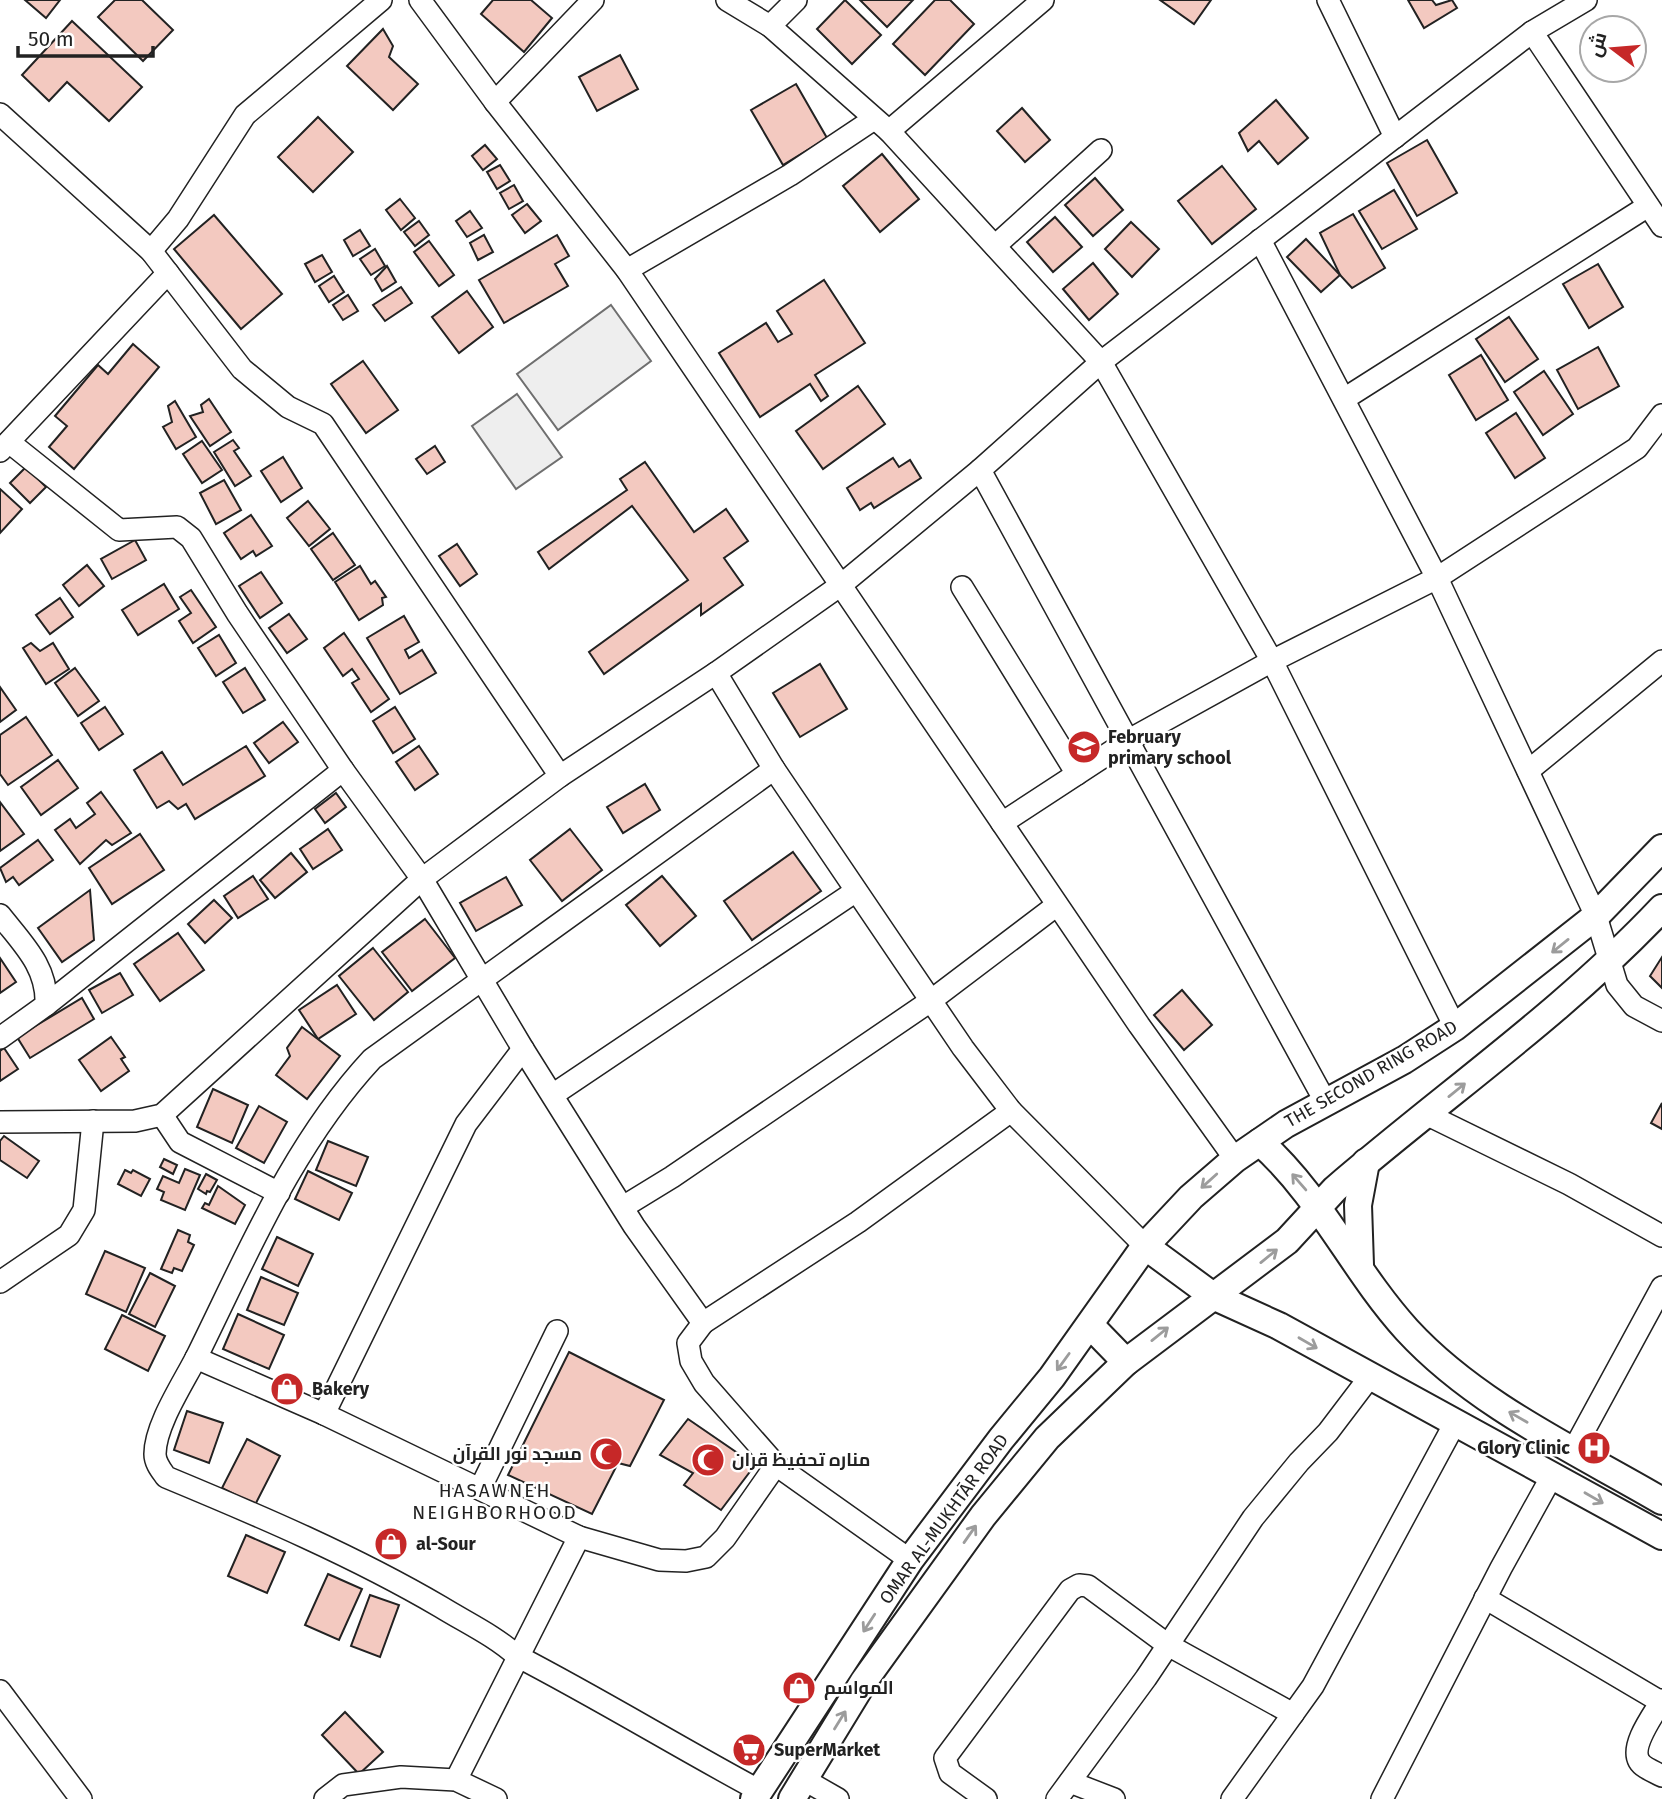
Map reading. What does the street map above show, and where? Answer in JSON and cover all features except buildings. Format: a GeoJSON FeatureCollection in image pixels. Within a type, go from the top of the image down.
{"type":"FeatureCollection","features":[{"type":"Feature","properties":{"kind":"main road","name":"THE SECOND RING ROAD"},"geometry":{"type":"LineString","coordinates":[[1144,1246],[1191,1197],[1235,1159],[1325,1101],[1404,1060],[1455,1027],[1596,916],[1662,848]]}},
{"type":"Feature","properties":{"kind":"main road"},"geometry":{"type":"LineString","coordinates":[[1213,1296],[1263,1261],[1366,1162],[1612,961],[1662,908]]}},
{"type":"Feature","properties":{"kind":"main road"},"geometry":{"type":"LineString","coordinates":[[1260,1142],[1292,1172],[1320,1207],[1360,1270],[1408,1330],[1445,1366],[1496,1404],[1662,1500]]}},
{"type":"Feature","properties":{"kind":"main road"},"geometry":{"type":"LineString","coordinates":[[1360,1270],[1357,1227],[1366,1162]]}},
{"type":"Feature","properties":{"kind":"main road"},"geometry":{"type":"LineString","coordinates":[[1144,1246],[1213,1296],[1279,1326],[1369,1378],[1553,1474],[1662,1536]]}},
{"type":"Feature","properties":{"kind":"main road","name":"OMAR AL-MUKHTĀR ROAD"},"geometry":{"type":"LineString","coordinates":[[757,1795],[909,1560],[1090,1325],[1144,1246]]}},
{"type":"Feature","properties":{"kind":"main road","name":"OMAR AL-MUKHTĀR ROAD"},"geometry":{"type":"LineString","coordinates":[[797,1789],[864,1681],[983,1516],[1047,1438],[1126,1362],[1213,1296]]}},
{"type":"Feature","properties":{"kind":"main road"},"geometry":{"type":"LineString","coordinates":[[1090,1325],[1126,1362]]}},
{"type":"Feature","properties":{"kind":"street"},"geometry":{"type":"LineString","coordinates":[[151,251],[178,219],[245,115],[381,0]]}},
{"type":"Feature","properties":{"kind":"street"},"geometry":{"type":"LineString","coordinates":[[420,0],[495,102],[627,270],[1139,1026],[1235,1159]]}},
{"type":"Feature","properties":{"kind":"street"},"geometry":{"type":"LineString","coordinates":[[495,102],[593,0]]}},
{"type":"Feature","properties":{"kind":"street"},"geometry":{"type":"LineString","coordinates":[[727,0],[770,26],[881,125],[1101,362],[1272,661],[1455,1027]]}},
{"type":"Feature","properties":{"kind":"street"},"geometry":{"type":"LineString","coordinates":[[770,26],[796,0]]}},
{"type":"Feature","properties":{"kind":"street"},"geometry":{"type":"LineString","coordinates":[[627,270],[881,125],[1043,0]]}},
{"type":"Feature","properties":{"kind":"street"},"geometry":{"type":"LineString","coordinates":[[1328,0],[1395,137]]}},
{"type":"Feature","properties":{"kind":"street"},"geometry":{"type":"LineString","coordinates":[[0,1122],[135,1121],[162,1115],[422,879],[560,776],[716,673],[841,584],[980,470],[1101,362],[1532,32],[1586,0]]}},
{"type":"Feature","properties":{"kind":"street"},"geometry":{"type":"LineString","coordinates":[[1532,32],[1662,226]]}},
{"type":"Feature","properties":{"kind":"street"},"geometry":{"type":"LineString","coordinates":[[0,114],[151,251],[242,369],[288,407],[316,418],[323,424],[560,776]]}},
{"type":"Feature","properties":{"kind":"street"},"geometry":{"type":"LineString","coordinates":[[995,246],[1101,150]]}},
{"type":"Feature","properties":{"kind":"street"},"geometry":{"type":"LineString","coordinates":[[1344,399],[1648,206]]}},
{"type":"Feature","properties":{"kind":"street"},"geometry":{"type":"LineString","coordinates":[[1260,240],[1437,578],[1596,916],[1612,961],[1617,985],[1626,998],[1662,1021]]}},
{"type":"Feature","properties":{"kind":"street"},"geometry":{"type":"LineString","coordinates":[[168,273],[5,447],[118,530],[177,527],[191,538],[237,613],[343,770],[422,879],[523,1049],[554,1094],[623,1207],[703,1323]]}},
{"type":"Feature","properties":{"kind":"street"},"geometry":{"type":"LineString","coordinates":[[1002,823],[1129,740],[1272,661],[1437,578],[1637,448],[1662,415]]}},
{"type":"Feature","properties":{"kind":"street"},"geometry":{"type":"LineString","coordinates":[[980,470],[1325,1101]]}},
{"type":"Feature","properties":{"kind":"street"},"geometry":{"type":"LineString","coordinates":[[962,587],[1077,774]]}},
{"type":"Feature","properties":{"kind":"street"},"geometry":{"type":"LineString","coordinates":[[1528,771],[1662,660]]}},
{"type":"Feature","properties":{"kind":"street"},"geometry":{"type":"LineString","coordinates":[[716,673],[774,769],[929,1002],[1011,1111],[1144,1246]]}},
{"type":"Feature","properties":{"kind":"street"},"geometry":{"type":"LineString","coordinates":[[757,1795],[675,1746],[633,1717],[517,1656],[502,1642],[416,1593],[287,1528],[166,1477],[157,1466],[155,1454],[158,1438],[196,1358],[279,1193],[328,1110],[372,1059],[774,769]]}},
{"type":"Feature","properties":{"kind":"street"},"geometry":{"type":"LineString","coordinates":[[0,1038],[46,1005],[343,770]]}},
{"type":"Feature","properties":{"kind":"street"},"geometry":{"type":"LineString","coordinates":[[554,1094],[856,891]]}},
{"type":"Feature","properties":{"kind":"street"},"geometry":{"type":"LineString","coordinates":[[623,1207],[672,1177],[929,1002],[1057,905]]}},
{"type":"Feature","properties":{"kind":"street"},"geometry":{"type":"LineString","coordinates":[[0,915],[36,960],[47,986],[46,1005]]}},
{"type":"Feature","properties":{"kind":"street"},"geometry":{"type":"LineString","coordinates":[[324,1414],[466,1124],[523,1049]]}},
{"type":"Feature","properties":{"kind":"street"},"geometry":{"type":"LineString","coordinates":[[909,1560],[776,1465],[705,1383],[691,1361],[688,1343],[703,1323],[858,1222],[1011,1111]]}},
{"type":"Feature","properties":{"kind":"street"},"geometry":{"type":"LineString","coordinates":[[1426,1114],[1569,1184],[1662,1236]]}},
{"type":"Feature","properties":{"kind":"street"},"geometry":{"type":"LineString","coordinates":[[162,1115],[180,1142],[279,1193]]}},
{"type":"Feature","properties":{"kind":"street"},"geometry":{"type":"LineString","coordinates":[[0,1282],[69,1236],[84,1210],[93,1121]]}},
{"type":"Feature","properties":{"kind":"street"},"geometry":{"type":"LineString","coordinates":[[1574,1449],[1662,1287]]}},
{"type":"Feature","properties":{"kind":"street"},"geometry":{"type":"LineString","coordinates":[[480,1489],[557,1331]]}},
{"type":"Feature","properties":{"kind":"street"},"geometry":{"type":"LineString","coordinates":[[196,1358],[324,1414],[579,1537],[659,1560],[686,1561],[706,1557],[725,1538],[776,1465]]}},
{"type":"Feature","properties":{"kind":"street"},"geometry":{"type":"LineString","coordinates":[[1114,1799],[1063,1791],[1168,1646],[1253,1518],[1299,1462],[1328,1432],[1369,1378]]}},
{"type":"Feature","properties":{"kind":"street"},"geometry":{"type":"LineString","coordinates":[[1232,1799],[1313,1686],[1455,1423]]}},
{"type":"Feature","properties":{"kind":"street"},"geometry":{"type":"LineString","coordinates":[[1382,1799],[1485,1598],[1553,1474]]}},
{"type":"Feature","properties":{"kind":"street"},"geometry":{"type":"LineString","coordinates":[[456,1780],[579,1537]]}},
{"type":"Feature","properties":{"kind":"street"},"geometry":{"type":"LineString","coordinates":[[986,1799],[950,1773],[945,1758],[1070,1590],[1079,1585],[1088,1586],[1168,1646],[1293,1714]]}},
{"type":"Feature","properties":{"kind":"street"},"geometry":{"type":"LineString","coordinates":[[1485,1598],[1661,1701],[1638,1746],[1637,1757],[1641,1764],[1662,1776]]}},
{"type":"Feature","properties":{"kind":"street"},"geometry":{"type":"LineString","coordinates":[[0,1691],[81,1799]]}},
{"type":"Feature","properties":{"kind":"street"},"geometry":{"type":"LineString","coordinates":[[325,1799],[343,1785],[401,1777],[456,1780],[496,1799]]}},
{"type":"Feature","properties":{"kind":"street"},"geometry":{"type":"LineString","coordinates":[[797,1789],[838,1799]]}},
{"type":"Feature","properties":{"kind":"shaded area"},"geometry":{"type":"Polygon","coordinates":[[[611,305],[651,361],[558,430],[517,374],[611,305]]]}},
{"type":"Feature","properties":{"kind":"shaded area"},"geometry":{"type":"Polygon","coordinates":[[[517,394],[562,457],[516,489],[472,426],[517,394]]]}},
{"type":"Feature","properties":{"kind":"place","name":"February primary school"},"geometry":{"type":"Point","coordinates":[1084,747]}},
{"type":"Feature","properties":{"kind":"place","name":"Bakery"},"geometry":{"type":"Point","coordinates":[287,1389]}},
{"type":"Feature","properties":{"kind":"place","name":"Glory Clinic"},"geometry":{"type":"Point","coordinates":[1594,1448]}},
{"type":"Feature","properties":{"kind":"place","name":"مسجد نور القرآن"},"geometry":{"type":"Point","coordinates":[606,1454]}},
{"type":"Feature","properties":{"kind":"place","name":"مناره تحفيظ قران"},"geometry":{"type":"Point","coordinates":[708,1460]}},
{"type":"Feature","properties":{"kind":"place","name":"al-Sour"},"geometry":{"type":"Point","coordinates":[391,1544]}},
{"type":"Feature","properties":{"kind":"place","name":"المواسم"},"geometry":{"type":"Point","coordinates":[799,1688]}},
{"type":"Feature","properties":{"kind":"place","name":"SuperMarket"},"geometry":{"type":"Point","coordinates":[749,1750]}},
{"type":"Feature","properties":{"kind":"district","name":"HASAWNEH NEIGHBORHOOD"},"geometry":{"type":"Point","coordinates":[495,1501]}}]}
